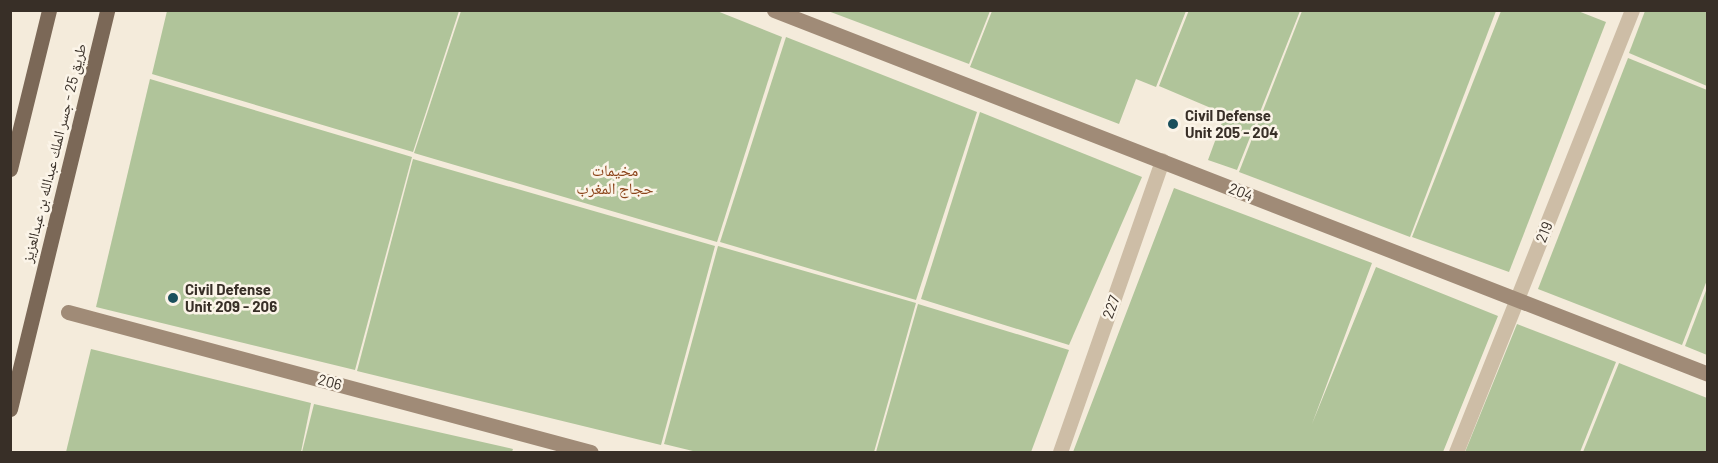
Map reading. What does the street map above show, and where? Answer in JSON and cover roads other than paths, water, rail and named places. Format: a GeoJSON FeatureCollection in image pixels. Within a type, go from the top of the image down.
{"type":"FeatureCollection","features":[{"type":"Feature","properties":{"kind":"main road"},"geometry":{"type":"LineString","coordinates":[[10,169],[49,10]]}},
{"type":"Feature","properties":{"kind":"main road","name":"طريق 25 - جسر الملك عبدالله بن عبدالعزيز"},"geometry":{"type":"LineString","coordinates":[[10,409],[107,10]]}},
{"type":"Feature","properties":{"kind":"main road","name":"204"},"geometry":{"type":"LineString","coordinates":[[774,10],[1707,374]]}},
{"type":"Feature","properties":{"kind":"main road","name":"206"},"geometry":{"type":"LineString","coordinates":[[68,312],[591,453]]}},
{"type":"Feature","properties":{"kind":"street","name":"219"},"geometry":{"type":"LineString","coordinates":[[1456,453],[1632,10]]}},
{"type":"Feature","properties":{"kind":"street","name":"227"},"geometry":{"type":"LineString","coordinates":[[1060,453],[1162,160]]}},
{"type":"Feature","properties":{"kind":"place","name":"Civil Defense Unit 205 - 204"},"geometry":{"type":"Point","coordinates":[1173,124]}},
{"type":"Feature","properties":{"kind":"place","name":"Civil Defense Unit 209 - 206"},"geometry":{"type":"Point","coordinates":[173,298]}},
{"type":"Feature","properties":{"kind":"district","name":"مخيمات حجاج المغرب"},"geometry":{"type":"Point","coordinates":[615,179]}}]}
